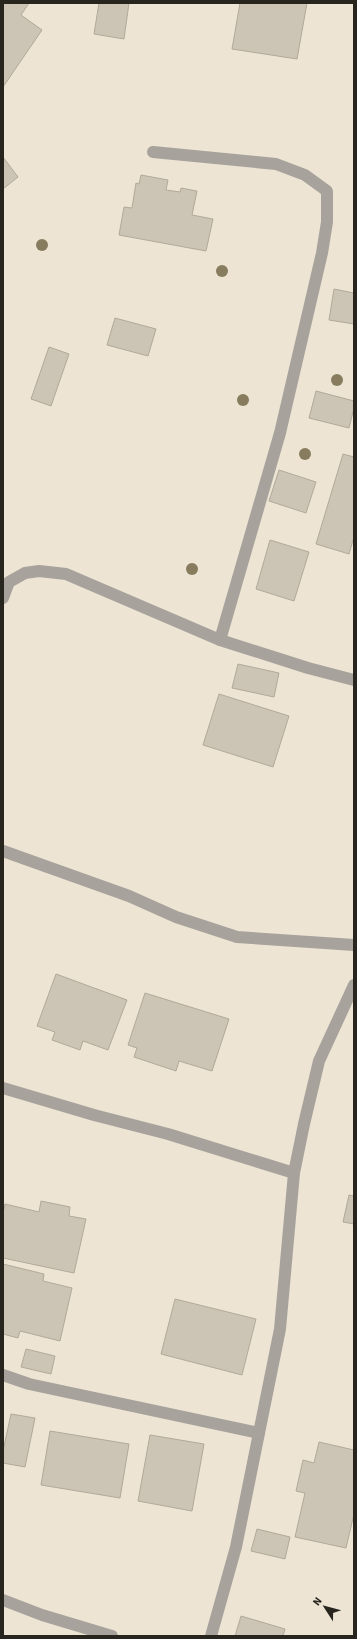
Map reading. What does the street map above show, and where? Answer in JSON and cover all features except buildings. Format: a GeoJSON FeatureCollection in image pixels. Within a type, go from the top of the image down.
{"type":"FeatureCollection","features":[{"type":"Feature","properties":{"kind":"street"},"geometry":{"type":"LineString","coordinates":[[153,152],[276,164],[305,175],[327,191],[328,222],[322,253],[280,433],[220,640]]}},
{"type":"Feature","properties":{"kind":"street"},"geometry":{"type":"LineString","coordinates":[[3,598],[9,582],[25,573],[39,571],[66,574],[220,640],[308,668],[354,680]]}},
{"type":"Feature","properties":{"kind":"street"},"geometry":{"type":"LineString","coordinates":[[3,851],[129,896],[176,917],[237,937],[354,944]]}},
{"type":"Feature","properties":{"kind":"street"},"geometry":{"type":"LineString","coordinates":[[211,1636],[236,1547],[280,1329],[294,1173],[319,1060],[354,985]]}},
{"type":"Feature","properties":{"kind":"street"},"geometry":{"type":"LineString","coordinates":[[3,1088],[94,1115],[168,1134],[294,1173]]}},
{"type":"Feature","properties":{"kind":"street"},"geometry":{"type":"LineString","coordinates":[[3,1375],[29,1384],[259,1433]]}},
{"type":"Feature","properties":{"kind":"street"},"geometry":{"type":"LineString","coordinates":[[3,1600],[42,1615],[112,1636]]}}]}
